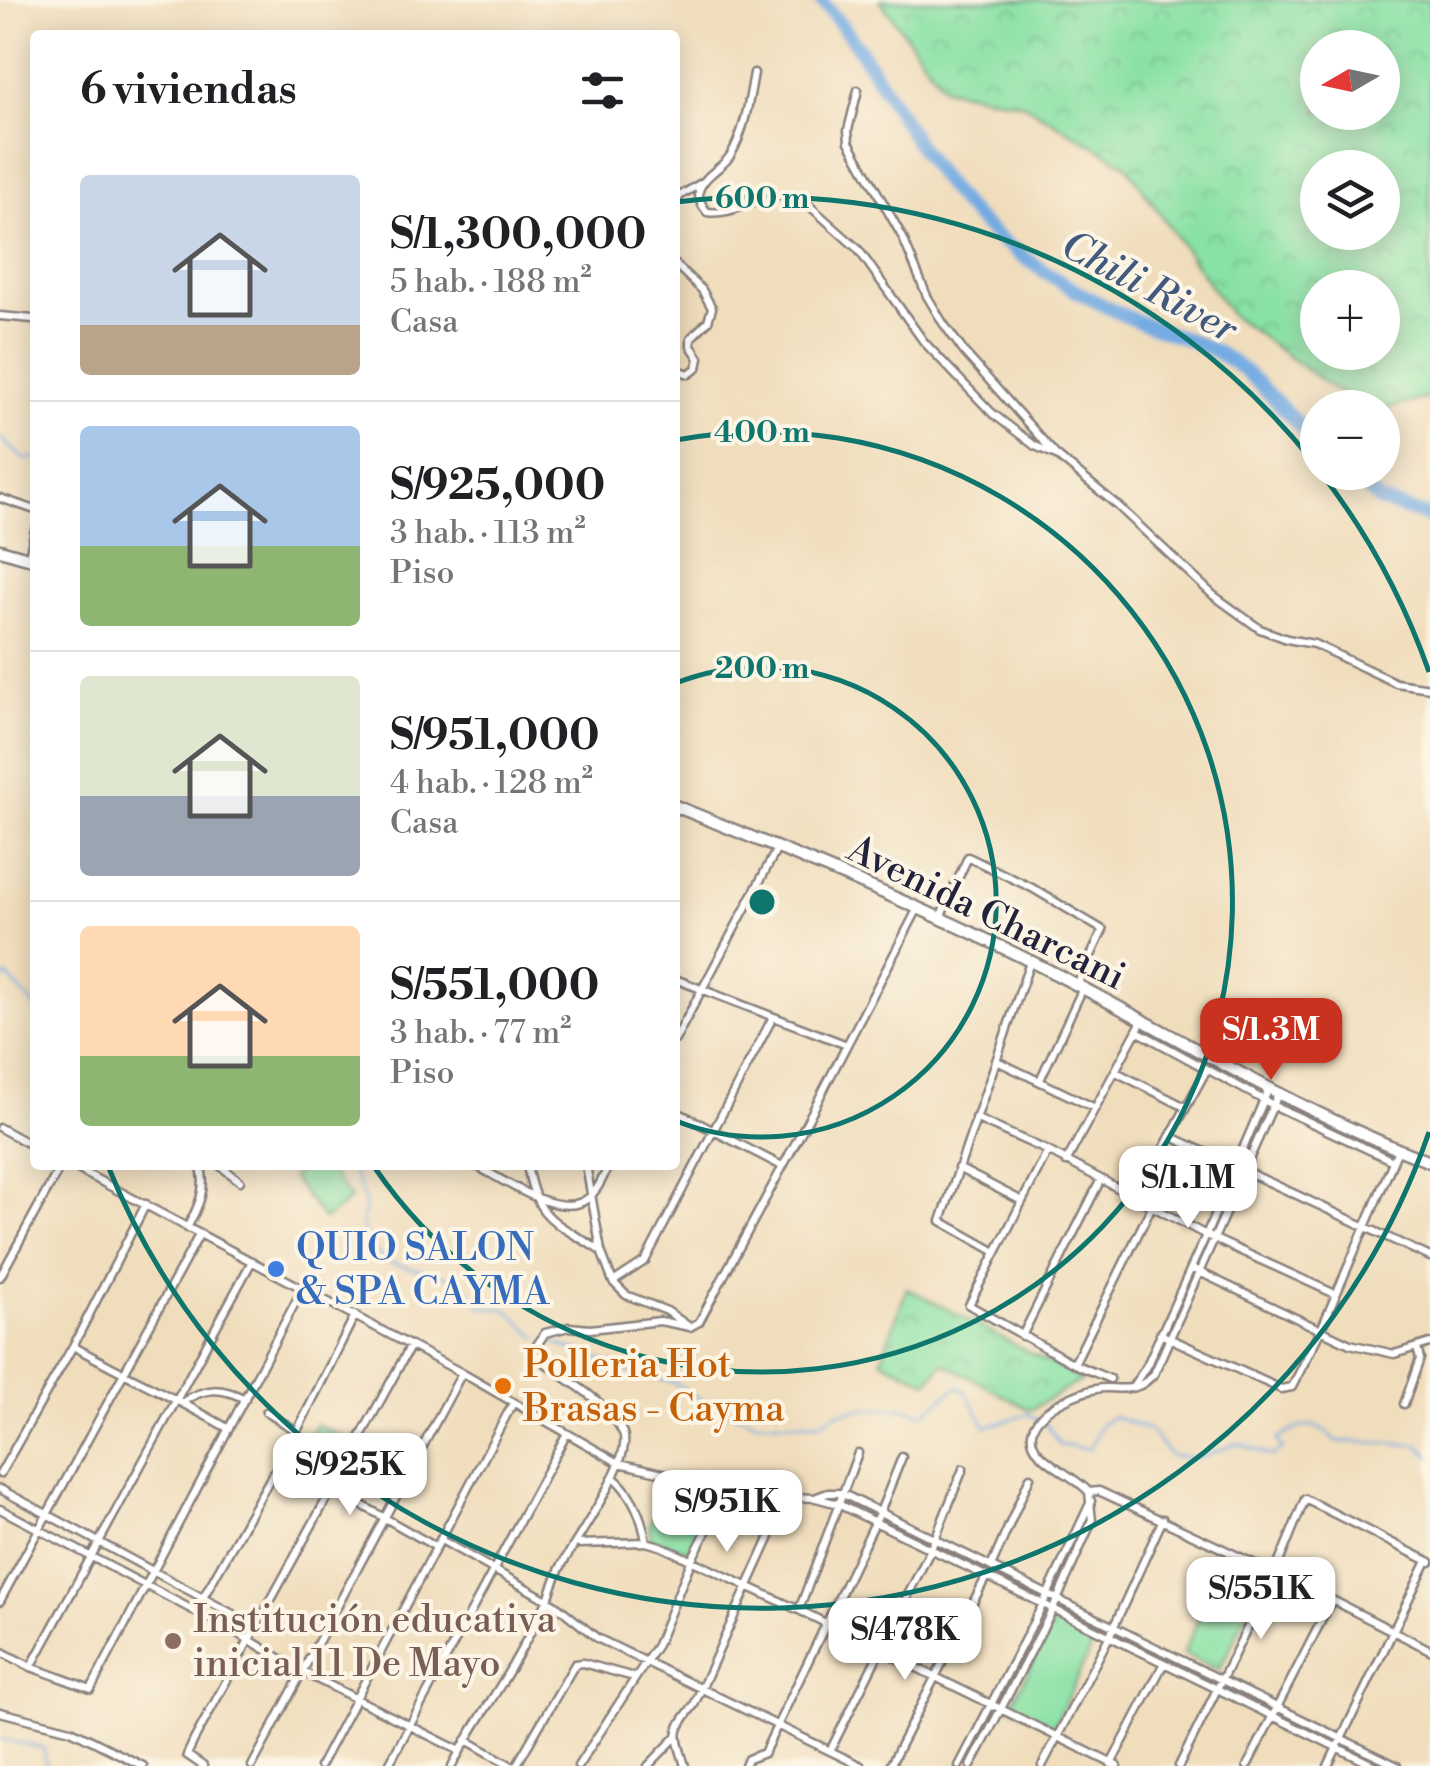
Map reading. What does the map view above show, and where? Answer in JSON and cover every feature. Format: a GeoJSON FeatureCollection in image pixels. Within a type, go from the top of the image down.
{"type":"FeatureCollection","features":[{"type":"Feature","properties":{"kind":"main road"},"geometry":{"type":"LineString","coordinates":[[0,550],[30,558]]}},
{"type":"Feature","properties":{"kind":"main road","name":"Avenida Charcani"},"geometry":{"type":"LineString","coordinates":[[680,808],[940,918],[1080,986],[1139,1026],[1274,1089],[1395,1156],[1430,1162]]}},
{"type":"Feature","properties":{"kind":"street"},"geometry":{"type":"LineString","coordinates":[[754,72],[737,141],[729,158],[699,191],[707,212],[722,213],[775,197],[802,200],[858,249],[924,342],[992,413],[1035,446],[1055,454]]}},
{"type":"Feature","properties":{"kind":"street"},"geometry":{"type":"LineString","coordinates":[[858,90],[848,130],[849,142],[903,238],[927,296],[964,352],[1055,454],[1224,604],[1260,629],[1287,640],[1314,644],[1396,683],[1430,688]]}},
{"type":"Feature","properties":{"kind":"street"},"geometry":{"type":"LineString","coordinates":[[680,198],[704,182]]}},
{"type":"Feature","properties":{"kind":"street"},"geometry":{"type":"LineString","coordinates":[[680,269],[702,290],[712,308],[708,322],[691,338],[690,346],[699,358],[696,368],[689,374],[680,371]]}},
{"type":"Feature","properties":{"kind":"street"},"geometry":{"type":"LineString","coordinates":[[0,316],[30,319]]}},
{"type":"Feature","properties":{"kind":"street"},"geometry":{"type":"LineString","coordinates":[[0,498],[30,508]]}},
{"type":"Feature","properties":{"kind":"street"},"geometry":{"type":"LineString","coordinates":[[680,1031],[778,847]]}},
{"type":"Feature","properties":{"kind":"street"},"geometry":{"type":"LineString","coordinates":[[940,918],[968,857],[1104,930],[1040,1080]]}},
{"type":"Feature","properties":{"kind":"street"},"geometry":{"type":"LineString","coordinates":[[452,1766],[548,1600],[561,1565],[577,1544],[612,1478],[625,1442],[623,1433],[592,1396],[532,1351],[535,1344],[545,1333],[568,1327],[590,1329],[660,1321],[690,1327],[699,1322],[918,908]]}},
{"type":"Feature","properties":{"kind":"street"},"geometry":{"type":"LineString","coordinates":[[996,1252],[941,1220],[1030,962]]}},
{"type":"Feature","properties":{"kind":"street"},"geometry":{"type":"LineString","coordinates":[[680,981],[847,1045]]}},
{"type":"Feature","properties":{"kind":"street"},"geometry":{"type":"LineString","coordinates":[[614,1282],[645,1261],[773,1017]]}},
{"type":"Feature","properties":{"kind":"street"},"geometry":{"type":"LineString","coordinates":[[1066,1162],[1139,1026],[1264,1100],[1395,1156],[1297,1382],[1286,1389],[1160,1334]]}},
{"type":"Feature","properties":{"kind":"street"},"geometry":{"type":"LineString","coordinates":[[997,1060],[1095,1108]]}},
{"type":"Feature","properties":{"kind":"street"},"geometry":{"type":"LineString","coordinates":[[1136,1199],[1207,1068]]}},
{"type":"Feature","properties":{"kind":"street"},"geometry":{"type":"LineString","coordinates":[[1116,1072],[1185,1107]]}},
{"type":"Feature","properties":{"kind":"street"},"geometry":{"type":"LineString","coordinates":[[1131,1389],[1147,1365],[1264,1100],[1274,1089]]}},
{"type":"Feature","properties":{"kind":"street"},"geometry":{"type":"LineString","coordinates":[[971,1766],[1053,1609],[1092,1521],[1090,1496],[1040,1453],[1034,1443],[1034,1425],[1058,1404],[1100,1387],[1131,1389],[1154,1374],[1273,1104],[1274,1089]]}},
{"type":"Feature","properties":{"kind":"street"},"geometry":{"type":"LineString","coordinates":[[680,1114],[782,1166]]}},
{"type":"Feature","properties":{"kind":"street"},"geometry":{"type":"LineString","coordinates":[[975,1118],[1048,1151],[1215,1240],[1335,1294]]}},
{"type":"Feature","properties":{"kind":"street"},"geometry":{"type":"LineString","coordinates":[[0,1128],[30,1144]]}},
{"type":"Feature","properties":{"kind":"street"},"geometry":{"type":"LineString","coordinates":[[1170,1136],[1430,1257]]}},
{"type":"Feature","properties":{"kind":"street"},"geometry":{"type":"LineString","coordinates":[[1048,1151],[969,1305],[1110,1380]]}},
{"type":"Feature","properties":{"kind":"street"},"geometry":{"type":"LineString","coordinates":[[958,1168],[1022,1202]]}},
{"type":"Feature","properties":{"kind":"street"},"geometry":{"type":"LineString","coordinates":[[0,1277],[58,1170]]}},
{"type":"Feature","properties":{"kind":"street"},"geometry":{"type":"LineString","coordinates":[[80,1170],[355,1314],[619,1462],[729,1488],[838,1504],[1375,1766]]}},
{"type":"Feature","properties":{"kind":"street"},"geometry":{"type":"LineString","coordinates":[[187,1228],[202,1194],[201,1170]]}},
{"type":"Feature","properties":{"kind":"street"},"geometry":{"type":"LineString","coordinates":[[226,1170],[240,1181]]}},
{"type":"Feature","properties":{"kind":"street"},"geometry":{"type":"LineString","coordinates":[[484,1170],[532,1196],[571,1206],[590,1196],[606,1170]]}},
{"type":"Feature","properties":{"kind":"street"},"geometry":{"type":"LineString","coordinates":[[528,1170],[532,1196],[549,1218],[601,1251]]}},
{"type":"Feature","properties":{"kind":"street"},"geometry":{"type":"LineString","coordinates":[[587,1170],[601,1251],[614,1282],[626,1295],[667,1311],[690,1327]]}},
{"type":"Feature","properties":{"kind":"street"},"geometry":{"type":"LineString","coordinates":[[1022,1336],[1100,1180]]}},
{"type":"Feature","properties":{"kind":"street"},"geometry":{"type":"LineString","coordinates":[[0,1474],[146,1204]]}},
{"type":"Feature","properties":{"kind":"street"},"geometry":{"type":"LineString","coordinates":[[1074,1364],[1151,1208]]}},
{"type":"Feature","properties":{"kind":"street"},"geometry":{"type":"LineString","coordinates":[[0,1601],[198,1235]]}},
{"type":"Feature","properties":{"kind":"street"},"geometry":{"type":"LineString","coordinates":[[31,1667],[97,1542],[180,1400],[252,1261]]}},
{"type":"Feature","properties":{"kind":"street"},"geometry":{"type":"LineString","coordinates":[[1190,1268],[1320,1332],[1383,1354],[1430,1343]]}},
{"type":"Feature","properties":{"kind":"street"},"geometry":{"type":"LineString","coordinates":[[0,1651],[90,1689],[303,1288]]}},
{"type":"Feature","properties":{"kind":"street"},"geometry":{"type":"LineString","coordinates":[[195,1612],[297,1430],[355,1314]]}},
{"type":"Feature","properties":{"kind":"street"},"geometry":{"type":"LineString","coordinates":[[182,1766],[411,1345]]}},
{"type":"Feature","properties":{"kind":"street"},"geometry":{"type":"LineString","coordinates":[[72,1346],[180,1400],[229,1430]]}},
{"type":"Feature","properties":{"kind":"street"},"geometry":{"type":"LineString","coordinates":[[1404,1404],[1420,1359],[1417,1348]]}},
{"type":"Feature","properties":{"kind":"street"},"geometry":{"type":"LineString","coordinates":[[252,1766],[462,1373]]}},
{"type":"Feature","properties":{"kind":"street"},"geometry":{"type":"LineString","coordinates":[[180,1400],[208,1389],[245,1398]]}},
{"type":"Feature","properties":{"kind":"street"},"geometry":{"type":"LineString","coordinates":[[320,1766],[513,1403]]}},
{"type":"Feature","properties":{"kind":"street"},"geometry":{"type":"LineString","coordinates":[[266,1412],[297,1430]]}},
{"type":"Feature","properties":{"kind":"street"},"geometry":{"type":"LineString","coordinates":[[388,1766],[566,1435]]}},
{"type":"Feature","properties":{"kind":"street"},"geometry":{"type":"LineString","coordinates":[[799,1610],[858,1452]]}},
{"type":"Feature","properties":{"kind":"street"},"geometry":{"type":"LineString","coordinates":[[747,1762],[764,1753],[880,1512],[902,1457]]}},
{"type":"Feature","properties":{"kind":"street"},"geometry":{"type":"LineString","coordinates":[[278,1461],[548,1600],[597,1638],[860,1766]]}},
{"type":"Feature","properties":{"kind":"street"},"geometry":{"type":"LineString","coordinates":[[830,1752],[930,1549],[963,1469]]}},
{"type":"Feature","properties":{"kind":"street"},"geometry":{"type":"LineString","coordinates":[[991,1567],[1030,1476]]}},
{"type":"Feature","properties":{"kind":"street"},"geometry":{"type":"LineString","coordinates":[[612,1478],[632,1498],[646,1542]]}},
{"type":"Feature","properties":{"kind":"street"},"geometry":{"type":"LineString","coordinates":[[578,1766],[657,1645],[692,1558],[729,1488]]}},
{"type":"Feature","properties":{"kind":"street"},"geometry":{"type":"LineString","coordinates":[[0,1489],[255,1626]]}},
{"type":"Feature","properties":{"kind":"street"},"geometry":{"type":"LineString","coordinates":[[958,1766],[1043,1604],[1090,1496],[1099,1492],[1163,1519],[1430,1650]]}},
{"type":"Feature","properties":{"kind":"street"},"geometry":{"type":"LineString","coordinates":[[816,1498],[841,1493],[1397,1766]]}},
{"type":"Feature","properties":{"kind":"street"},"geometry":{"type":"LineString","coordinates":[[685,1766],[675,1738],[678,1722],[694,1704],[788,1497]]}},
{"type":"Feature","properties":{"kind":"street"},"geometry":{"type":"LineString","coordinates":[[1179,1766],[1274,1572],[1304,1500],[1428,1561],[1328,1766]]}},
{"type":"Feature","properties":{"kind":"street"},"geometry":{"type":"LineString","coordinates":[[0,1508],[301,1671],[460,1751]]}},
{"type":"Feature","properties":{"kind":"street"},"geometry":{"type":"LineString","coordinates":[[1042,1766],[1109,1637],[1163,1519]]}},
{"type":"Feature","properties":{"kind":"street"},"geometry":{"type":"LineString","coordinates":[[577,1544],[646,1542],[692,1558],[1113,1765],[1164,1664]]}},
{"type":"Feature","properties":{"kind":"street"},"geometry":{"type":"LineString","coordinates":[[890,1766],[986,1576]]}},
{"type":"Feature","properties":{"kind":"street"},"geometry":{"type":"LineString","coordinates":[[1246,1766],[1332,1600]]}},
{"type":"Feature","properties":{"kind":"street"},"geometry":{"type":"LineString","coordinates":[[466,1740],[514,1766],[574,1664],[583,1663],[634,1678]]}},
{"type":"Feature","properties":{"kind":"street"},"geometry":{"type":"LineString","coordinates":[[0,1712],[71,1730],[143,1766]]}},
{"type":"Feature","properties":{"kind":"street"},"geometry":{"type":"LineString","coordinates":[[648,1766],[675,1738]]}},
{"type":"Feature","properties":{"kind":"street"},"geometry":{"type":"LineString","coordinates":[[188,1755],[203,1766]]}},
{"type":"Feature","properties":{"kind":"street"},"geometry":{"type":"LineString","coordinates":[[747,1762],[762,1766]]}},
{"type":"Feature","properties":{"kind":"green space"},"geometry":{"type":"Polygon","coordinates":[[[880,0],[1430,0],[1430,397],[1400,405],[1400,390],[1335,390],[1307,370],[1400,370],[1400,270],[1300,270],[1300,365],[1230,314],[1126,165],[1024,104],[944,88],[880,0]]]}},
{"type":"Feature","properties":{"kind":"green space"},"geometry":{"type":"Polygon","coordinates":[[[300,1170],[329,1170],[351,1199],[324,1220],[291,1177],[300,1170]]]}},
{"type":"Feature","properties":{"kind":"green space"},"geometry":{"type":"Polygon","coordinates":[[[907,1288],[1082,1380],[1030,1410],[944,1363],[928,1382],[881,1360],[907,1288]]]}},
{"type":"Feature","properties":{"kind":"green space"},"geometry":{"type":"Polygon","coordinates":[[[316,1424],[347,1439],[329,1474],[298,1459],[316,1424]]]}},
{"type":"Feature","properties":{"kind":"green space"},"geometry":{"type":"Polygon","coordinates":[[[667,1485],[717,1493],[689,1551],[650,1538],[649,1525],[667,1485]]]}},
{"type":"Feature","properties":{"kind":"green space"},"geometry":{"type":"Polygon","coordinates":[[[1226,1557],[1265,1575],[1219,1671],[1183,1654],[1226,1557]]]}},
{"type":"Feature","properties":{"kind":"green space"},"geometry":{"type":"Polygon","coordinates":[[[1055,1620],[1095,1640],[1053,1728],[1010,1706],[1055,1620]]]}},
{"type":"Feature","properties":{"kind":"waterway","name":"Chili River"},"geometry":{"type":"LineString","coordinates":[[820,0],[864,56],[941,178],[990,231],[1040,268],[1095,301],[1223,356],[1261,386],[1300,426]]}},
{"type":"Feature","properties":{"kind":"waterway"},"geometry":{"type":"LineString","coordinates":[[0,438],[24,459],[30,458]]}},
{"type":"Feature","properties":{"kind":"waterway","name":"Chili River"},"geometry":{"type":"LineString","coordinates":[[1368,490],[1380,501],[1430,517]]}},
{"type":"Feature","properties":{"kind":"waterway"},"geometry":{"type":"LineString","coordinates":[[0,982],[7,976],[30,1001]]}},
{"type":"Feature","properties":{"kind":"waterway"},"geometry":{"type":"LineString","coordinates":[[352,1170],[365,1202],[362,1227],[367,1244],[387,1262],[461,1280],[481,1307],[506,1309],[538,1338]]}},
{"type":"Feature","properties":{"kind":"waterway"},"geometry":{"type":"LineString","coordinates":[[545,1339],[626,1370],[675,1383],[708,1404],[757,1422],[820,1423],[837,1413],[861,1409],[904,1408],[923,1414],[958,1386],[967,1393],[986,1427],[1028,1414],[1047,1425],[1060,1445],[1090,1449],[1100,1425],[1113,1416],[1149,1430],[1171,1456],[1199,1458],[1238,1443],[1271,1456],[1283,1449],[1277,1440],[1308,1426],[1321,1429],[1336,1441],[1419,1445],[1430,1456]]}},
{"type":"Feature","properties":{"kind":"waterway"},"geometry":{"type":"LineString","coordinates":[[0,1739],[43,1748],[47,1766]]}},
{"type":"Feature","properties":{"kind":"place","name":"QUIO SALON & SPA CAYMA"},"geometry":{"type":"Point","coordinates":[276,1269]}},
{"type":"Feature","properties":{"kind":"place","name":"Polleria Hot Brasas - Cayma"},"geometry":{"type":"Point","coordinates":[503,1386]}},
{"type":"Feature","properties":{"kind":"place","name":"Institución educativa inicial 11 De Mayo"},"geometry":{"type":"Point","coordinates":[173,1641]}}]}
